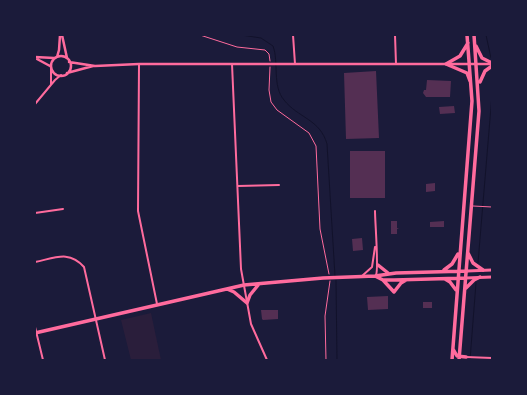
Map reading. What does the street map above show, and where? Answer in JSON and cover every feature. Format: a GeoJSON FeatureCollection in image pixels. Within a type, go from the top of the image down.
{"type":"FeatureCollection","features":[{"type":"Feature","properties":{"kind":"main road"},"geometry":{"type":"LineString","coordinates":[[452,360],[457,278],[471,121],[472,87],[467,35]]}},
{"type":"Feature","properties":{"kind":"main road"},"geometry":{"type":"LineString","coordinates":[[459,359],[479,111],[474,35]]}},
{"type":"Feature","properties":{"kind":"main road"},"geometry":{"type":"LineString","coordinates":[[446,64],[460,56],[468,42]]}},
{"type":"Feature","properties":{"kind":"main road"},"geometry":{"type":"LineString","coordinates":[[475,43],[482,58],[492,64],[482,75],[478,87]]}},
{"type":"Feature","properties":{"kind":"main road"},"geometry":{"type":"LineString","coordinates":[[446,64],[467,73],[472,87]]}},
{"type":"Feature","properties":{"kind":"main road"},"geometry":{"type":"LineString","coordinates":[[440,271],[452,264],[460,252]]}},
{"type":"Feature","properties":{"kind":"main road"},"geometry":{"type":"LineString","coordinates":[[468,252],[473,263],[483,270]]}},
{"type":"Feature","properties":{"kind":"main road"},"geometry":{"type":"LineString","coordinates":[[378,265],[389,274]]}},
{"type":"Feature","properties":{"kind":"main road"},"geometry":{"type":"LineString","coordinates":[[36,333],[244,285],[389,274],[492,270]]}},
{"type":"Feature","properties":{"kind":"main road"},"geometry":{"type":"LineString","coordinates":[[375,276],[383,280],[394,292],[400,283],[407,280]]}},
{"type":"Feature","properties":{"kind":"main road"},"geometry":{"type":"LineString","coordinates":[[465,289],[474,280],[480,277]]}},
{"type":"Feature","properties":{"kind":"main road"},"geometry":{"type":"LineString","coordinates":[[383,280],[492,277]]}},
{"type":"Feature","properties":{"kind":"main road"},"geometry":{"type":"LineString","coordinates":[[444,279],[450,282],[456,292]]}},
{"type":"Feature","properties":{"kind":"main road"},"geometry":{"type":"LineString","coordinates":[[226,289],[234,292],[247,303],[254,288],[260,283]]}},
{"type":"Feature","properties":{"kind":"main road"},"geometry":{"type":"LineString","coordinates":[[452,348],[459,359]]}},
{"type":"Feature","properties":{"kind":"main road"},"geometry":{"type":"LineString","coordinates":[[459,359],[466,357],[460,350]]}},
{"type":"Feature","properties":{"kind":"street"},"geometry":{"type":"LineString","coordinates":[[50,86],[51,68],[59,50],[61,35]]}},
{"type":"Feature","properties":{"kind":"street"},"geometry":{"type":"LineString","coordinates":[[61,35],[67,58],[70,62],[70,67],[67,73]]}},
{"type":"Feature","properties":{"kind":"street"},"geometry":{"type":"LineString","coordinates":[[293,35],[295,64]]}},
{"type":"Feature","properties":{"kind":"street"},"geometry":{"type":"LineString","coordinates":[[395,35],[396,65]]}},
{"type":"Feature","properties":{"kind":"street"},"geometry":{"type":"LineString","coordinates":[[35,58],[56,58],[61,56],[67,58]]}},
{"type":"Feature","properties":{"kind":"street"},"geometry":{"type":"LineString","coordinates":[[35,58],[44,61],[56,75],[61,76]]}},
{"type":"Feature","properties":{"kind":"street"},"geometry":{"type":"LineString","coordinates":[[70,62],[95,66]]}},
{"type":"Feature","properties":{"kind":"street"},"geometry":{"type":"LineString","coordinates":[[35,104],[50,86],[61,76],[95,66],[139,64],[492,64]]}},
{"type":"Feature","properties":{"kind":"street"},"geometry":{"type":"LineString","coordinates":[[139,64],[138,211],[157,304]]}},
{"type":"Feature","properties":{"kind":"street"},"geometry":{"type":"LineString","coordinates":[[232,64],[244,285],[254,335],[267,360]]}},
{"type":"Feature","properties":{"kind":"street"},"geometry":{"type":"LineString","coordinates":[[238,186],[279,185]]}},
{"type":"Feature","properties":{"kind":"street"},"geometry":{"type":"LineString","coordinates":[[35,213],[63,208]]}},
{"type":"Feature","properties":{"kind":"street"},"geometry":{"type":"LineString","coordinates":[[361,277],[372,267],[375,246],[376,211]]}},
{"type":"Feature","properties":{"kind":"street"},"geometry":{"type":"LineString","coordinates":[[375,246],[378,265],[378,270],[375,276]]}},
{"type":"Feature","properties":{"kind":"street"},"geometry":{"type":"LineString","coordinates":[[35,262],[62,256],[73,257],[84,267],[97,318],[105,360]]}},
{"type":"Feature","properties":{"kind":"street"},"geometry":{"type":"LineString","coordinates":[[35,326],[43,360]]}},
{"type":"Feature","properties":{"kind":"street"},"geometry":{"type":"LineString","coordinates":[[466,357],[492,358]]}},
{"type":"Feature","properties":{"kind":"lane"},"geometry":{"type":"LineString","coordinates":[[472,206],[492,208]]}},
{"type":"Feature","properties":{"kind":"path"},"geometry":{"type":"LineString","coordinates":[[200,35],[228,44],[265,50],[268,52],[270,56],[269,90],[271,102],[277,110],[309,133],[316,146],[320,229],[330,284],[325,316],[326,360]]}},
{"type":"Feature","properties":{"kind":"shaded area"},"geometry":{"type":"Polygon","coordinates":[[[151,313],[161,360],[131,360],[121,320],[151,313]]]}},
{"type":"Feature","properties":{"kind":"building"},"geometry":{"type":"Polygon","coordinates":[[[376,71],[379,138],[346,139],[344,73],[376,71]]]}},
{"type":"Feature","properties":{"kind":"building"},"geometry":{"type":"Polygon","coordinates":[[[427,80],[451,81],[450,97],[426,97],[423,93],[424,90],[426,90],[427,80]]]}},
{"type":"Feature","properties":{"kind":"building"},"geometry":{"type":"Polygon","coordinates":[[[454,106],[455,113],[440,114],[439,107],[454,106]]]}},
{"type":"Feature","properties":{"kind":"building"},"geometry":{"type":"Polygon","coordinates":[[[350,151],[385,151],[385,198],[350,198],[350,151]]]}},
{"type":"Feature","properties":{"kind":"building"},"geometry":{"type":"Polygon","coordinates":[[[435,183],[435,191],[426,192],[426,184],[435,183]]]}},
{"type":"Feature","properties":{"kind":"building"},"geometry":{"type":"Polygon","coordinates":[[[391,221],[397,221],[397,228],[399,229],[397,229],[397,234],[391,234],[391,221]]]}},
{"type":"Feature","properties":{"kind":"building"},"geometry":{"type":"Polygon","coordinates":[[[444,221],[444,227],[430,227],[430,222],[444,221]]]}},
{"type":"Feature","properties":{"kind":"building"},"geometry":{"type":"Polygon","coordinates":[[[362,238],[363,250],[353,251],[352,239],[362,238]]]}},
{"type":"Feature","properties":{"kind":"building"},"geometry":{"type":"Polygon","coordinates":[[[388,296],[388,309],[368,310],[367,297],[388,296]]]}},
{"type":"Feature","properties":{"kind":"building"},"geometry":{"type":"Polygon","coordinates":[[[423,302],[432,302],[432,308],[423,308],[423,302]]]}},
{"type":"Feature","properties":{"kind":"building"},"geometry":{"type":"Polygon","coordinates":[[[261,310],[278,310],[278,319],[263,320],[261,310]]]}},
{"type":"Feature","properties":{"kind":"waterway"},"geometry":{"type":"LineString","coordinates":[[241,35],[261,38],[273,46],[280,94],[290,106],[314,124],[324,136],[327,144],[335,276]]}},
{"type":"Feature","properties":{"kind":"waterway"},"geometry":{"type":"LineString","coordinates":[[486,35],[491,58]]}},
{"type":"Feature","properties":{"kind":"waterway"},"geometry":{"type":"LineString","coordinates":[[478,263],[492,95],[492,72]]}},
{"type":"Feature","properties":{"kind":"waterway"},"geometry":{"type":"LineString","coordinates":[[336,280],[337,360]]}},
{"type":"Feature","properties":{"kind":"waterway"},"geometry":{"type":"LineString","coordinates":[[470,360],[476,283]]}}]}
